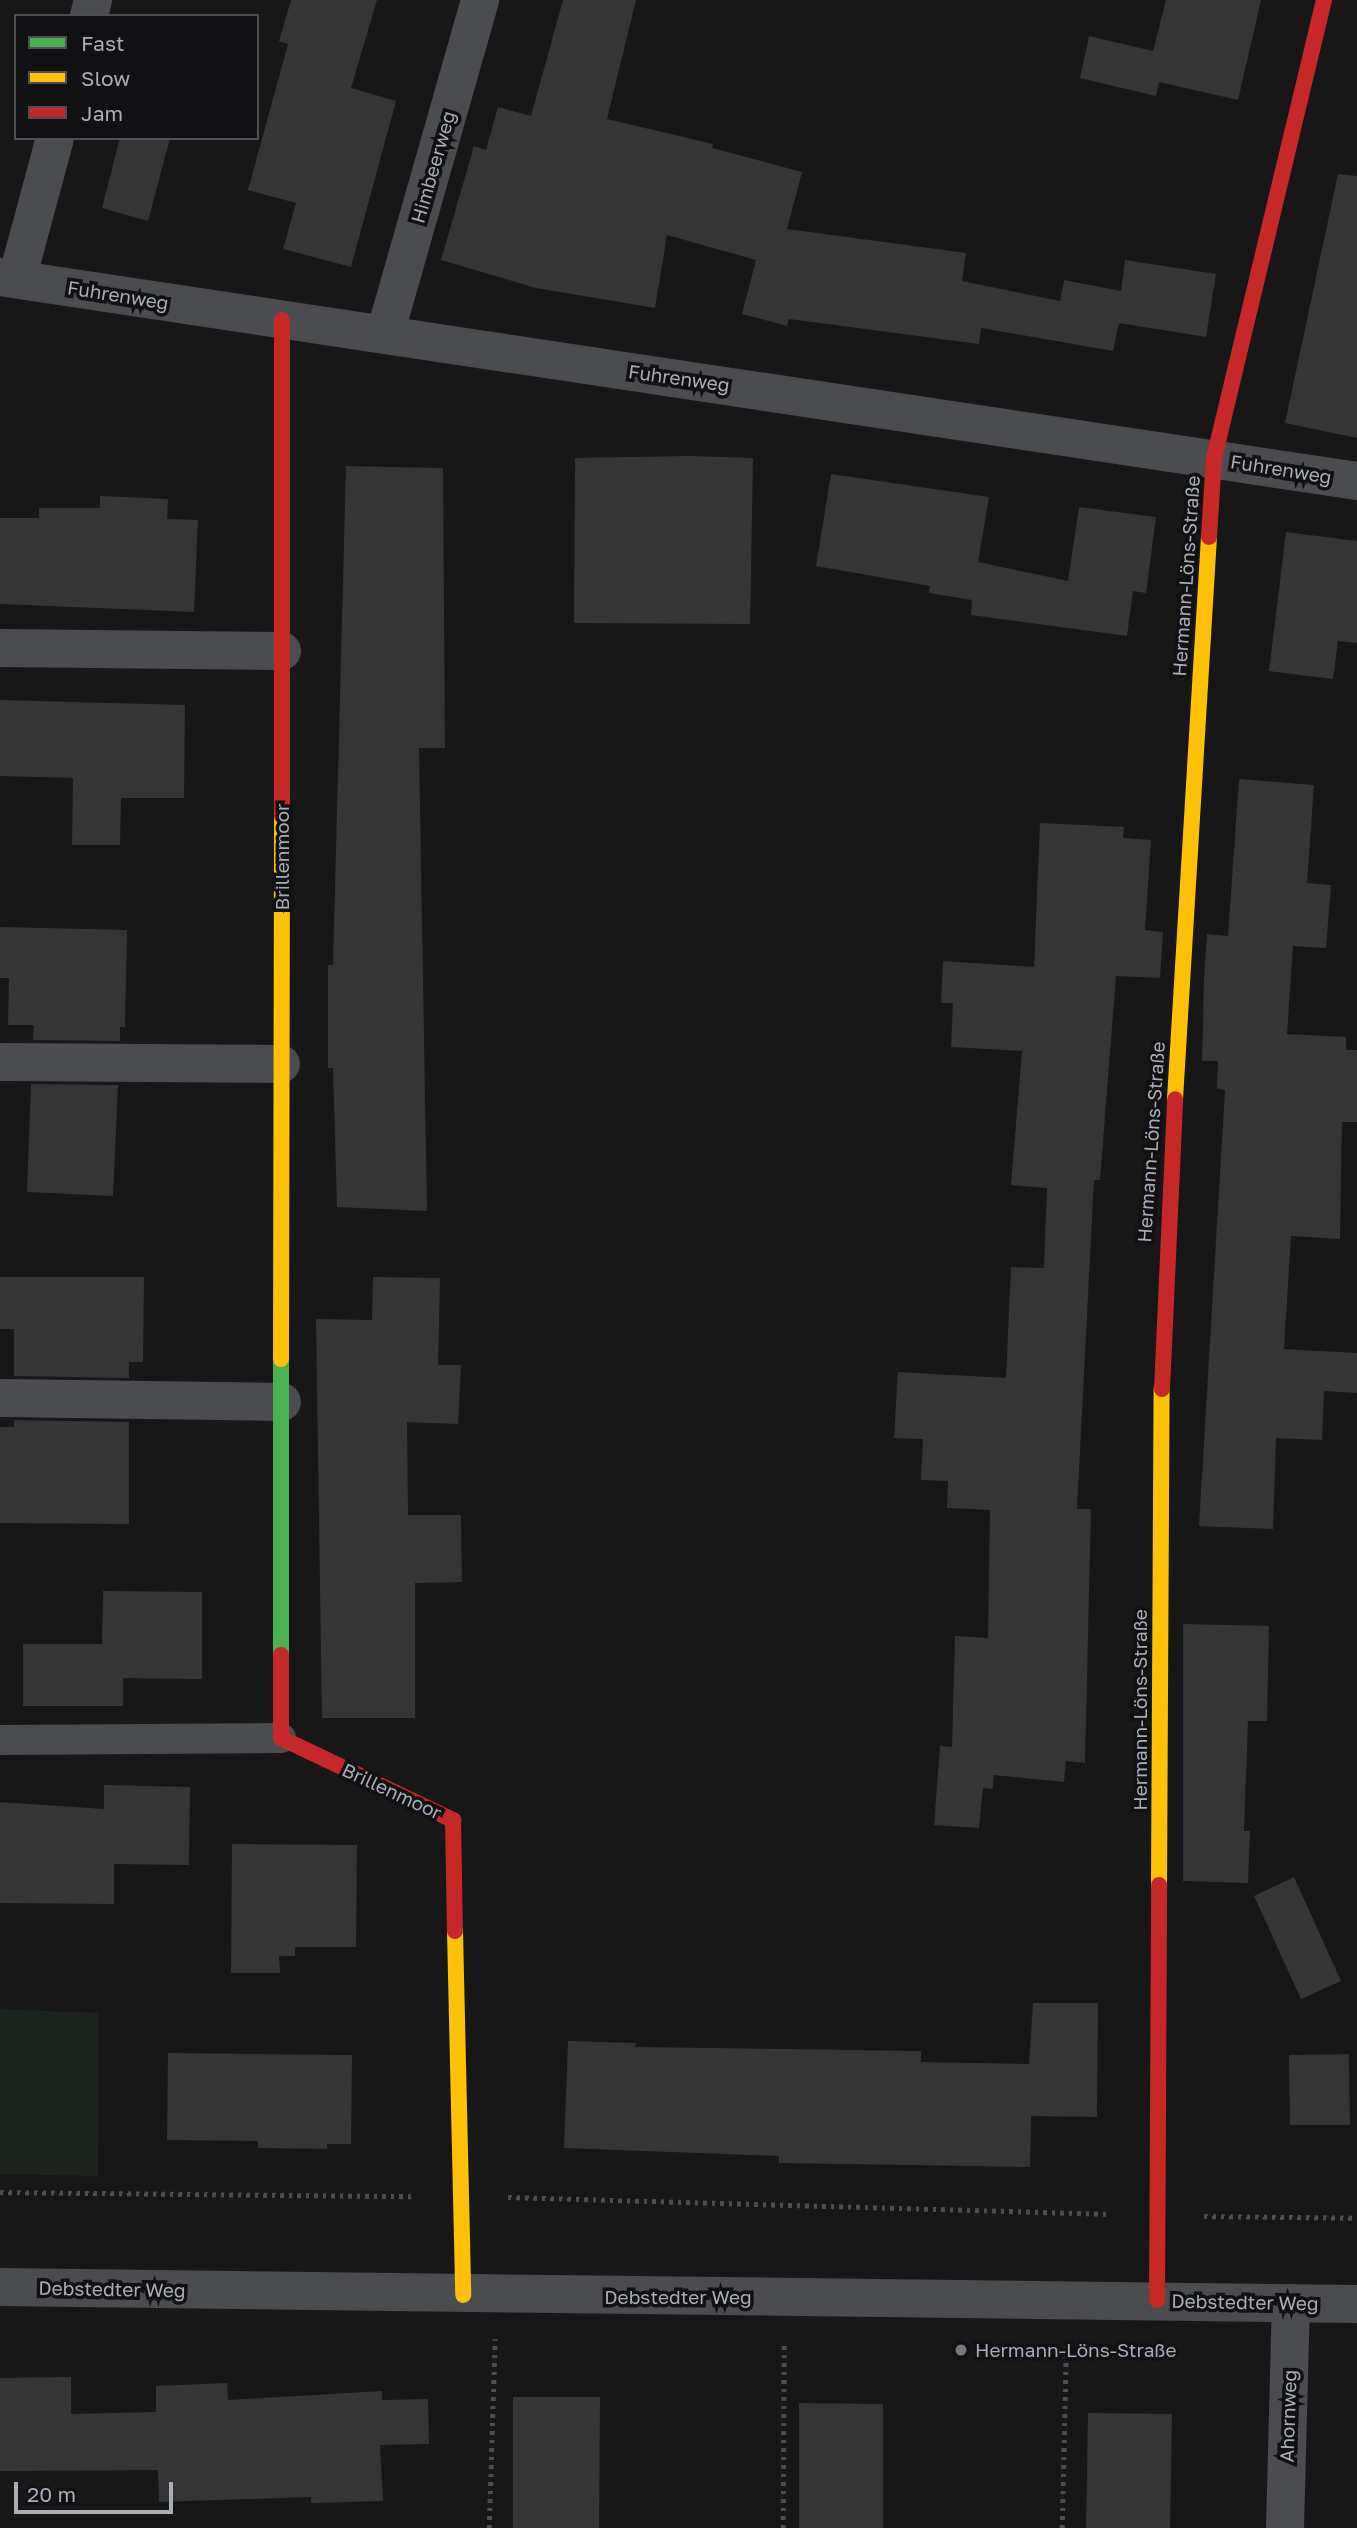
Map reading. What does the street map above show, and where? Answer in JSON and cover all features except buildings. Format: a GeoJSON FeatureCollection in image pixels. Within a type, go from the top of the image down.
{"type":"FeatureCollection","features":[{"type":"Feature","properties":{"kind":"street","name":"Himbeerweg"},"geometry":{"type":"LineString","coordinates":[[385,334],[480,0]]}},
{"type":"Feature","properties":{"kind":"street","name":"Hermann-Löns-Straße"},"geometry":{"type":"LineString","coordinates":[[1157,2300],[1163,1297],[1214,458],[1324,0]]}},
{"type":"Feature","properties":{"kind":"street"},"geometry":{"type":"LineString","coordinates":[[9,278],[54,140]]}},
{"type":"Feature","properties":{"kind":"street","name":"Fuhrenweg"},"geometry":{"type":"LineString","coordinates":[[9,278],[1357,481]]}},
{"type":"Feature","properties":{"kind":"street","name":"Brillenmoor"},"geometry":{"type":"LineString","coordinates":[[282,320],[281,1738],[453,1820],[460,2196],[480,2295]]}},
{"type":"Feature","properties":{"kind":"street"},"geometry":{"type":"LineString","coordinates":[[0,648],[282,651]]}},
{"type":"Feature","properties":{"kind":"street"},"geometry":{"type":"LineString","coordinates":[[0,1062],[281,1064]]}},
{"type":"Feature","properties":{"kind":"street"},"geometry":{"type":"LineString","coordinates":[[0,1398],[282,1402]]}},
{"type":"Feature","properties":{"kind":"street","name":"Debstedter Weg"},"geometry":{"type":"LineString","coordinates":[[0,2287],[1357,2304]]}},
{"type":"Feature","properties":{"kind":"street","name":"Ahornweg"},"geometry":{"type":"LineString","coordinates":[[1285,2528],[1291,2303]]}},
{"type":"Feature","properties":{"kind":"lane"},"geometry":{"type":"LineString","coordinates":[[0,1740],[281,1738]]}},
{"type":"Feature","properties":{"kind":"path"},"geometry":{"type":"LineString","coordinates":[[0,2192],[460,2196],[1357,2218]]}},
{"type":"Feature","properties":{"kind":"path"},"geometry":{"type":"LineString","coordinates":[[480,2295],[489,2528]]}},
{"type":"Feature","properties":{"kind":"path"},"geometry":{"type":"LineString","coordinates":[[783,2528],[784,2298]]}},
{"type":"Feature","properties":{"kind":"path"},"geometry":{"type":"LineString","coordinates":[[1062,2528],[1067,2299]]}},
{"type":"Feature","properties":{"kind":"shaded area"},"geometry":{"type":"Polygon","coordinates":[[[0,2009],[99,2013],[98,2176],[0,2174],[0,2009]]]}},
{"type":"Feature","properties":{"kind":"traffic: fast"},"geometry":{"type":"LineString","coordinates":[[281,1359],[281,1655]]}},
{"type":"Feature","properties":{"kind":"traffic: slow"},"geometry":{"type":"LineString","coordinates":[[1175,1099],[1209,537]]}},
{"type":"Feature","properties":{"kind":"traffic: slow"},"geometry":{"type":"LineString","coordinates":[[281,1359],[282,816]]}},
{"type":"Feature","properties":{"kind":"traffic: slow"},"geometry":{"type":"LineString","coordinates":[[1159,1885],[1162,1389]]}},
{"type":"Feature","properties":{"kind":"traffic: slow"},"geometry":{"type":"LineString","coordinates":[[455,1931],[463,2295]]}},
{"type":"Feature","properties":{"kind":"traffic: jam"},"geometry":{"type":"LineString","coordinates":[[1209,537],[1214,458],[1324,0]]}},
{"type":"Feature","properties":{"kind":"traffic: jam"},"geometry":{"type":"LineString","coordinates":[[282,320],[282,816]]}},
{"type":"Feature","properties":{"kind":"traffic: jam"},"geometry":{"type":"LineString","coordinates":[[1162,1389],[1175,1099]]}},
{"type":"Feature","properties":{"kind":"traffic: jam"},"geometry":{"type":"LineString","coordinates":[[281,1655],[281,1738],[453,1820],[455,1931]]}},
{"type":"Feature","properties":{"kind":"traffic: jam"},"geometry":{"type":"LineString","coordinates":[[1157,2300],[1159,1885]]}},
{"type":"Feature","properties":{"kind":"place","name":"Hermann-Löns-Straße"},"geometry":{"type":"Point","coordinates":[961,2350]}}]}
